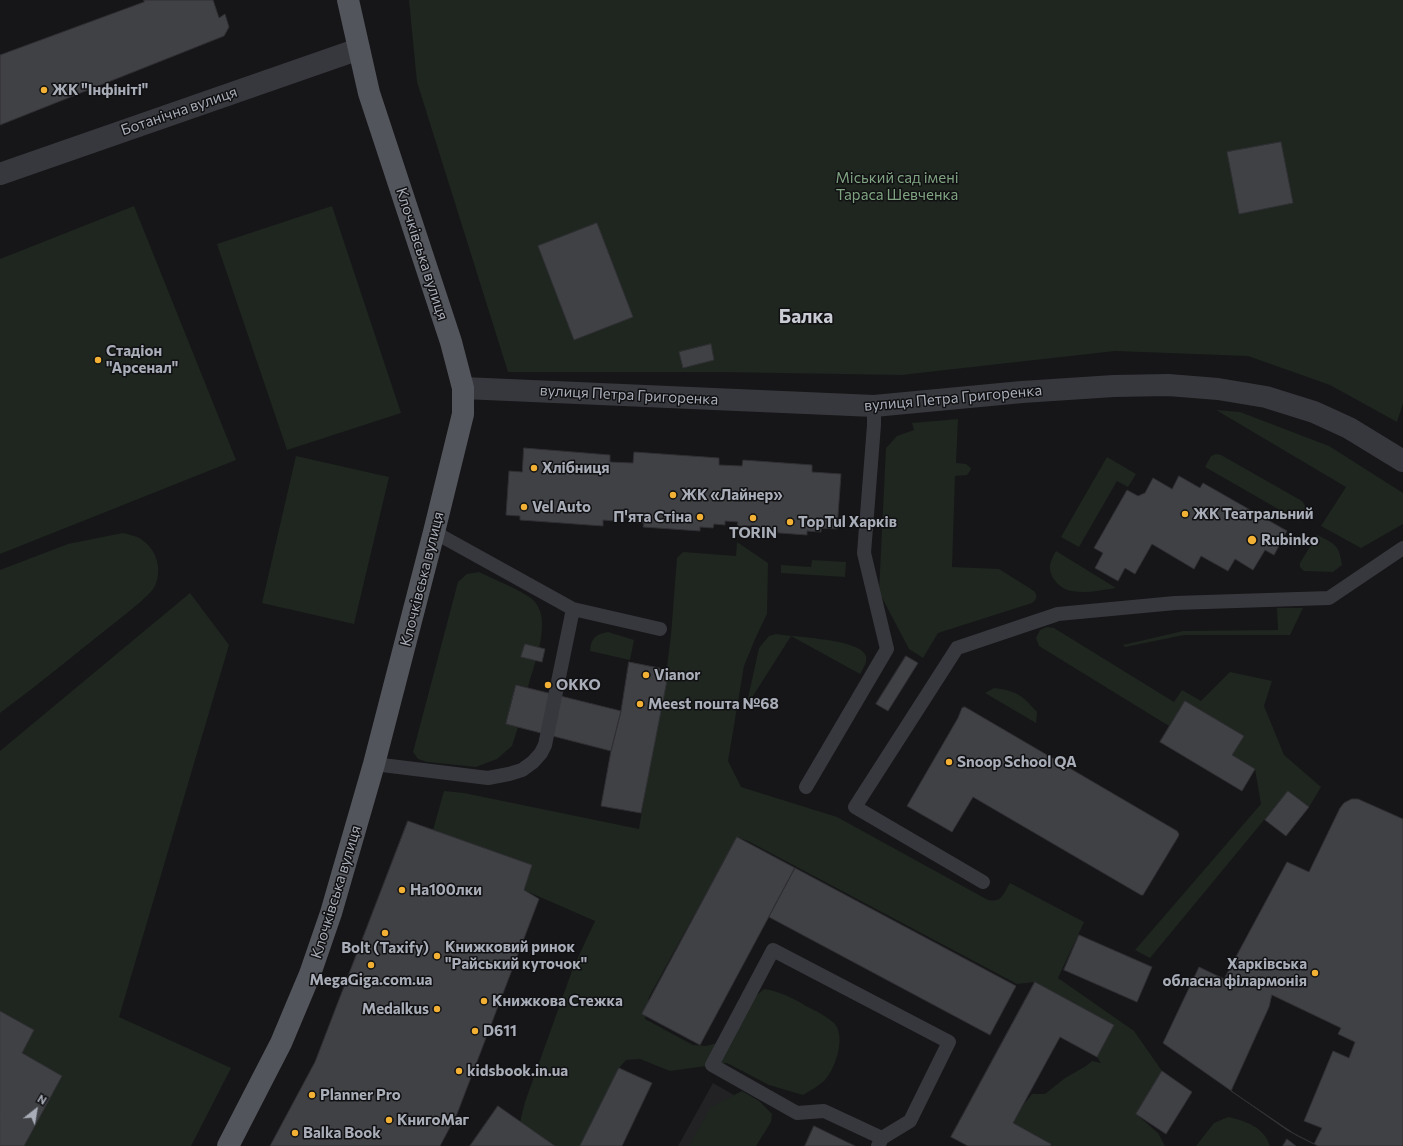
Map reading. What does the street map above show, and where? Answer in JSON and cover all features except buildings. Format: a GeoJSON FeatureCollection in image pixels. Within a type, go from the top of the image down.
{"type":"FeatureCollection","features":[{"type":"Feature","properties":{"kind":"main road","name":"Клочківська вулиця"},"geometry":{"type":"LineString","coordinates":[[228,1146],[281,1043],[310,974],[332,913],[374,764],[463,414],[463,388],[451,342],[369,93],[348,0]]}},
{"type":"Feature","properties":{"kind":"street","name":"Ботанічна вулиця"},"geometry":{"type":"LineString","coordinates":[[0,174],[359,49]]}},
{"type":"Feature","properties":{"kind":"street","name":"вулиця Петра Григоренка"},"geometry":{"type":"LineString","coordinates":[[463,388],[874,406],[1022,392],[1114,386],[1168,386],[1218,389],[1266,397],[1314,412],[1349,428],[1403,461]]}},
{"type":"Feature","properties":{"kind":"lane"},"geometry":{"type":"LineString","coordinates":[[806,787],[887,649],[864,553],[874,433],[874,406]]}},
{"type":"Feature","properties":{"kind":"lane"},"geometry":{"type":"LineString","coordinates":[[434,532],[573,609],[660,629]]}},
{"type":"Feature","properties":{"kind":"lane"},"geometry":{"type":"LineString","coordinates":[[983,882],[855,807],[957,648],[1058,614],[1176,603],[1329,598],[1403,548]]}},
{"type":"Feature","properties":{"kind":"lane"},"geometry":{"type":"LineString","coordinates":[[374,764],[488,778],[522,770],[533,762],[545,746],[573,609]]}},
{"type":"Feature","properties":{"kind":"lane"},"geometry":{"type":"LineString","coordinates":[[773,950],[949,1042],[910,1121],[880,1142],[824,1111],[797,1113],[712,1066],[773,950]]}},
{"type":"Feature","properties":{"kind":"shaded area"},"geometry":{"type":"Polygon","coordinates":[[[713,1083],[762,1111],[742,1146],[678,1146],[713,1083]]]}},
{"type":"Feature","properties":{"kind":"green space","name":"Міський сад імені Тараса Шевченка"},"geometry":{"type":"Polygon","coordinates":[[[409,0],[1403,0],[1403,403],[1397,422],[1330,385],[1248,356],[1115,351],[901,375],[718,372],[508,372],[417,82],[409,0]]]}},
{"type":"Feature","properties":{"kind":"green space","name":"Стадіон \"Арсенал\""},"geometry":{"type":"Polygon","coordinates":[[[134,206],[236,460],[0,554],[0,259],[134,206]]]}},
{"type":"Feature","properties":{"kind":"green space"},"geometry":{"type":"Polygon","coordinates":[[[332,206],[401,413],[287,450],[217,244],[332,206]]]}},
{"type":"Feature","properties":{"kind":"green space"},"geometry":{"type":"Polygon","coordinates":[[[1216,410],[1240,412],[1329,446],[1403,493],[1403,524],[1361,548],[1321,526],[1346,487],[1216,410]]]}},
{"type":"Feature","properties":{"kind":"green space"},"geometry":{"type":"Polygon","coordinates":[[[958,419],[956,463],[966,464],[971,468],[967,475],[955,476],[952,567],[999,569],[1034,591],[1036,597],[1032,603],[938,633],[923,658],[909,649],[879,592],[886,448],[897,436],[914,430],[912,423],[958,419]]]}},
{"type":"Feature","properties":{"kind":"green space"},"geometry":{"type":"Polygon","coordinates":[[[1216,454],[1221,455],[1302,501],[1305,509],[1304,514],[1299,521],[1205,467],[1211,456],[1216,454]]]}},
{"type":"Feature","properties":{"kind":"green space"},"geometry":{"type":"Polygon","coordinates":[[[296,456],[389,477],[354,624],[262,603],[296,456]]]}},
{"type":"Feature","properties":{"kind":"green space"},"geometry":{"type":"Polygon","coordinates":[[[1107,457],[1136,474],[1128,487],[1117,481],[1079,547],[1061,537],[1107,457]]]}},
{"type":"Feature","properties":{"kind":"green space"},"geometry":{"type":"Polygon","coordinates":[[[123,533],[137,537],[144,541],[153,552],[158,565],[155,586],[142,601],[129,612],[0,713],[0,570],[68,544],[123,533]]]}},
{"type":"Feature","properties":{"kind":"green space"},"geometry":{"type":"Polygon","coordinates":[[[1317,535],[1332,543],[1338,549],[1342,565],[1333,572],[1304,571],[1300,567],[1300,563],[1317,535]]]}},
{"type":"Feature","properties":{"kind":"green space"},"geometry":{"type":"Polygon","coordinates":[[[737,542],[768,563],[767,614],[744,666],[728,761],[741,787],[837,817],[988,900],[993,901],[1002,897],[1010,883],[1084,922],[1058,978],[1134,1031],[1162,1071],[1136,1114],[1158,1133],[1165,1146],[1047,1146],[1048,1142],[1013,1123],[1024,1104],[1032,1094],[1045,1094],[1065,1078],[1092,1061],[1101,1063],[1097,1057],[1114,1025],[1035,982],[1017,984],[748,841],[737,837],[649,997],[645,1019],[693,1045],[706,1046],[725,1041],[757,995],[764,989],[775,991],[826,1017],[835,1024],[839,1037],[838,1054],[828,1076],[822,1083],[803,1095],[769,1085],[727,1063],[670,1071],[640,1059],[626,1060],[619,1068],[627,1090],[606,1146],[517,1146],[525,1102],[573,968],[595,921],[524,890],[532,865],[433,830],[444,791],[464,793],[639,829],[656,721],[666,675],[671,635],[677,558],[683,552],[736,556],[737,542]]]}},
{"type":"Feature","properties":{"kind":"green space"},"geometry":{"type":"Polygon","coordinates":[[[1056,551],[1116,588],[1083,592],[1064,589],[1054,580],[1050,568],[1056,551]]]}},
{"type":"Feature","properties":{"kind":"green space"},"geometry":{"type":"Polygon","coordinates":[[[812,560],[846,562],[845,577],[781,573],[781,565],[811,567],[812,560]]]}},
{"type":"Feature","properties":{"kind":"green space"},"geometry":{"type":"Polygon","coordinates":[[[479,572],[527,595],[538,607],[542,617],[542,629],[538,654],[528,687],[516,685],[506,724],[518,727],[512,746],[497,759],[476,767],[427,762],[418,759],[413,752],[458,582],[467,574],[479,572]]]}},
{"type":"Feature","properties":{"kind":"green space"},"geometry":{"type":"Polygon","coordinates":[[[190,593],[229,645],[119,1017],[231,1068],[191,1146],[0,1146],[0,751],[190,593]]]}},
{"type":"Feature","properties":{"kind":"green space"},"geometry":{"type":"Polygon","coordinates":[[[1277,608],[1303,608],[1290,635],[1184,635],[1125,647],[1123,645],[1183,631],[1278,630],[1277,608]]]}},
{"type":"Feature","properties":{"kind":"green space"},"geometry":{"type":"Polygon","coordinates":[[[1047,627],[1054,628],[1174,702],[1182,690],[1201,701],[1230,672],[1272,681],[1264,706],[1284,755],[1321,787],[1309,807],[1288,791],[1150,958],[1135,950],[1261,804],[1255,769],[1232,755],[1244,736],[1185,701],[1169,726],[1039,646],[1036,638],[1040,630],[1047,627]]]}},
{"type":"Feature","properties":{"kind":"green space"},"geometry":{"type":"Polygon","coordinates":[[[608,632],[634,640],[630,660],[590,651],[591,643],[594,638],[600,634],[608,632]]]}},
{"type":"Feature","properties":{"kind":"green space"},"geometry":{"type":"Polygon","coordinates":[[[776,634],[838,642],[850,645],[859,649],[865,654],[865,664],[860,674],[791,636],[746,707],[759,648],[769,636],[776,634]]]}},
{"type":"Feature","properties":{"kind":"green space"},"geometry":{"type":"Polygon","coordinates":[[[994,688],[1014,692],[1023,698],[1037,712],[1036,723],[985,693],[994,688]]]}},
{"type":"Feature","properties":{"kind":"green space"},"geometry":{"type":"Polygon","coordinates":[[[742,1091],[759,1101],[772,1114],[771,1122],[756,1146],[689,1146],[711,1107],[742,1091]]]}},
{"type":"Feature","properties":{"kind":"green space"},"geometry":{"type":"Polygon","coordinates":[[[1228,1117],[1254,1126],[1267,1139],[1270,1146],[1196,1146],[1214,1123],[1228,1117]]]}},
{"type":"Feature","properties":{"kind":"place","name":"ЖК \"Інфініті\""},"geometry":{"type":"Point","coordinates":[44,90]}},
{"type":"Feature","properties":{"kind":"place","name":"Стадіон \"Арсенал\""},"geometry":{"type":"Point","coordinates":[98,360]}},
{"type":"Feature","properties":{"kind":"place","name":"Хлібниця"},"geometry":{"type":"Point","coordinates":[534,468]}},
{"type":"Feature","properties":{"kind":"place","name":"ЖК «Лайнер»"},"geometry":{"type":"Point","coordinates":[673,495]}},
{"type":"Feature","properties":{"kind":"place","name":"Vel Auto"},"geometry":{"type":"Point","coordinates":[524,507]}},
{"type":"Feature","properties":{"kind":"place","name":"ЖК Театральний"},"geometry":{"type":"Point","coordinates":[1185,514]}},
{"type":"Feature","properties":{"kind":"place","name":"П'ята Стіна"},"geometry":{"type":"Point","coordinates":[700,517]}},
{"type":"Feature","properties":{"kind":"place","name":"TORIN"},"geometry":{"type":"Point","coordinates":[753,518]}},
{"type":"Feature","properties":{"kind":"place","name":"TopTul Харків"},"geometry":{"type":"Point","coordinates":[790,522]}},
{"type":"Feature","properties":{"kind":"place","name":"Rubinko"},"geometry":{"type":"Point","coordinates":[1252,540]}},
{"type":"Feature","properties":{"kind":"place","name":"Vianor"},"geometry":{"type":"Point","coordinates":[646,675]}},
{"type":"Feature","properties":{"kind":"place","name":"ОККО"},"geometry":{"type":"Point","coordinates":[548,685]}},
{"type":"Feature","properties":{"kind":"place","name":"Meest пошта №68"},"geometry":{"type":"Point","coordinates":[640,704]}},
{"type":"Feature","properties":{"kind":"place","name":"Snoop School QA"},"geometry":{"type":"Point","coordinates":[949,762]}},
{"type":"Feature","properties":{"kind":"place","name":"На100лки"},"geometry":{"type":"Point","coordinates":[402,890]}},
{"type":"Feature","properties":{"kind":"place","name":"Bolt (Taxify)"},"geometry":{"type":"Point","coordinates":[385,933]}},
{"type":"Feature","properties":{"kind":"place","name":"Книжковий ринок \"Райський куточок\""},"geometry":{"type":"Point","coordinates":[437,956]}},
{"type":"Feature","properties":{"kind":"place","name":"MegaGiga.com.ua"},"geometry":{"type":"Point","coordinates":[371,965]}},
{"type":"Feature","properties":{"kind":"place","name":"Харківська обласна філармонія"},"geometry":{"type":"Point","coordinates":[1315,973]}},
{"type":"Feature","properties":{"kind":"place","name":"Книжкова Стежка"},"geometry":{"type":"Point","coordinates":[484,1001]}},
{"type":"Feature","properties":{"kind":"place","name":"Medalkus"},"geometry":{"type":"Point","coordinates":[437,1009]}},
{"type":"Feature","properties":{"kind":"place","name":"D611"},"geometry":{"type":"Point","coordinates":[475,1031]}},
{"type":"Feature","properties":{"kind":"place","name":"kidsbook.in.ua"},"geometry":{"type":"Point","coordinates":[459,1071]}},
{"type":"Feature","properties":{"kind":"place","name":"Planner Pro"},"geometry":{"type":"Point","coordinates":[312,1095]}},
{"type":"Feature","properties":{"kind":"place","name":"КнигоМаг"},"geometry":{"type":"Point","coordinates":[389,1120]}},
{"type":"Feature","properties":{"kind":"place","name":"Balka Book"},"geometry":{"type":"Point","coordinates":[295,1133]}},
{"type":"Feature","properties":{"kind":"district","name":"Балка"},"geometry":{"type":"Point","coordinates":[806,317]}}]}
